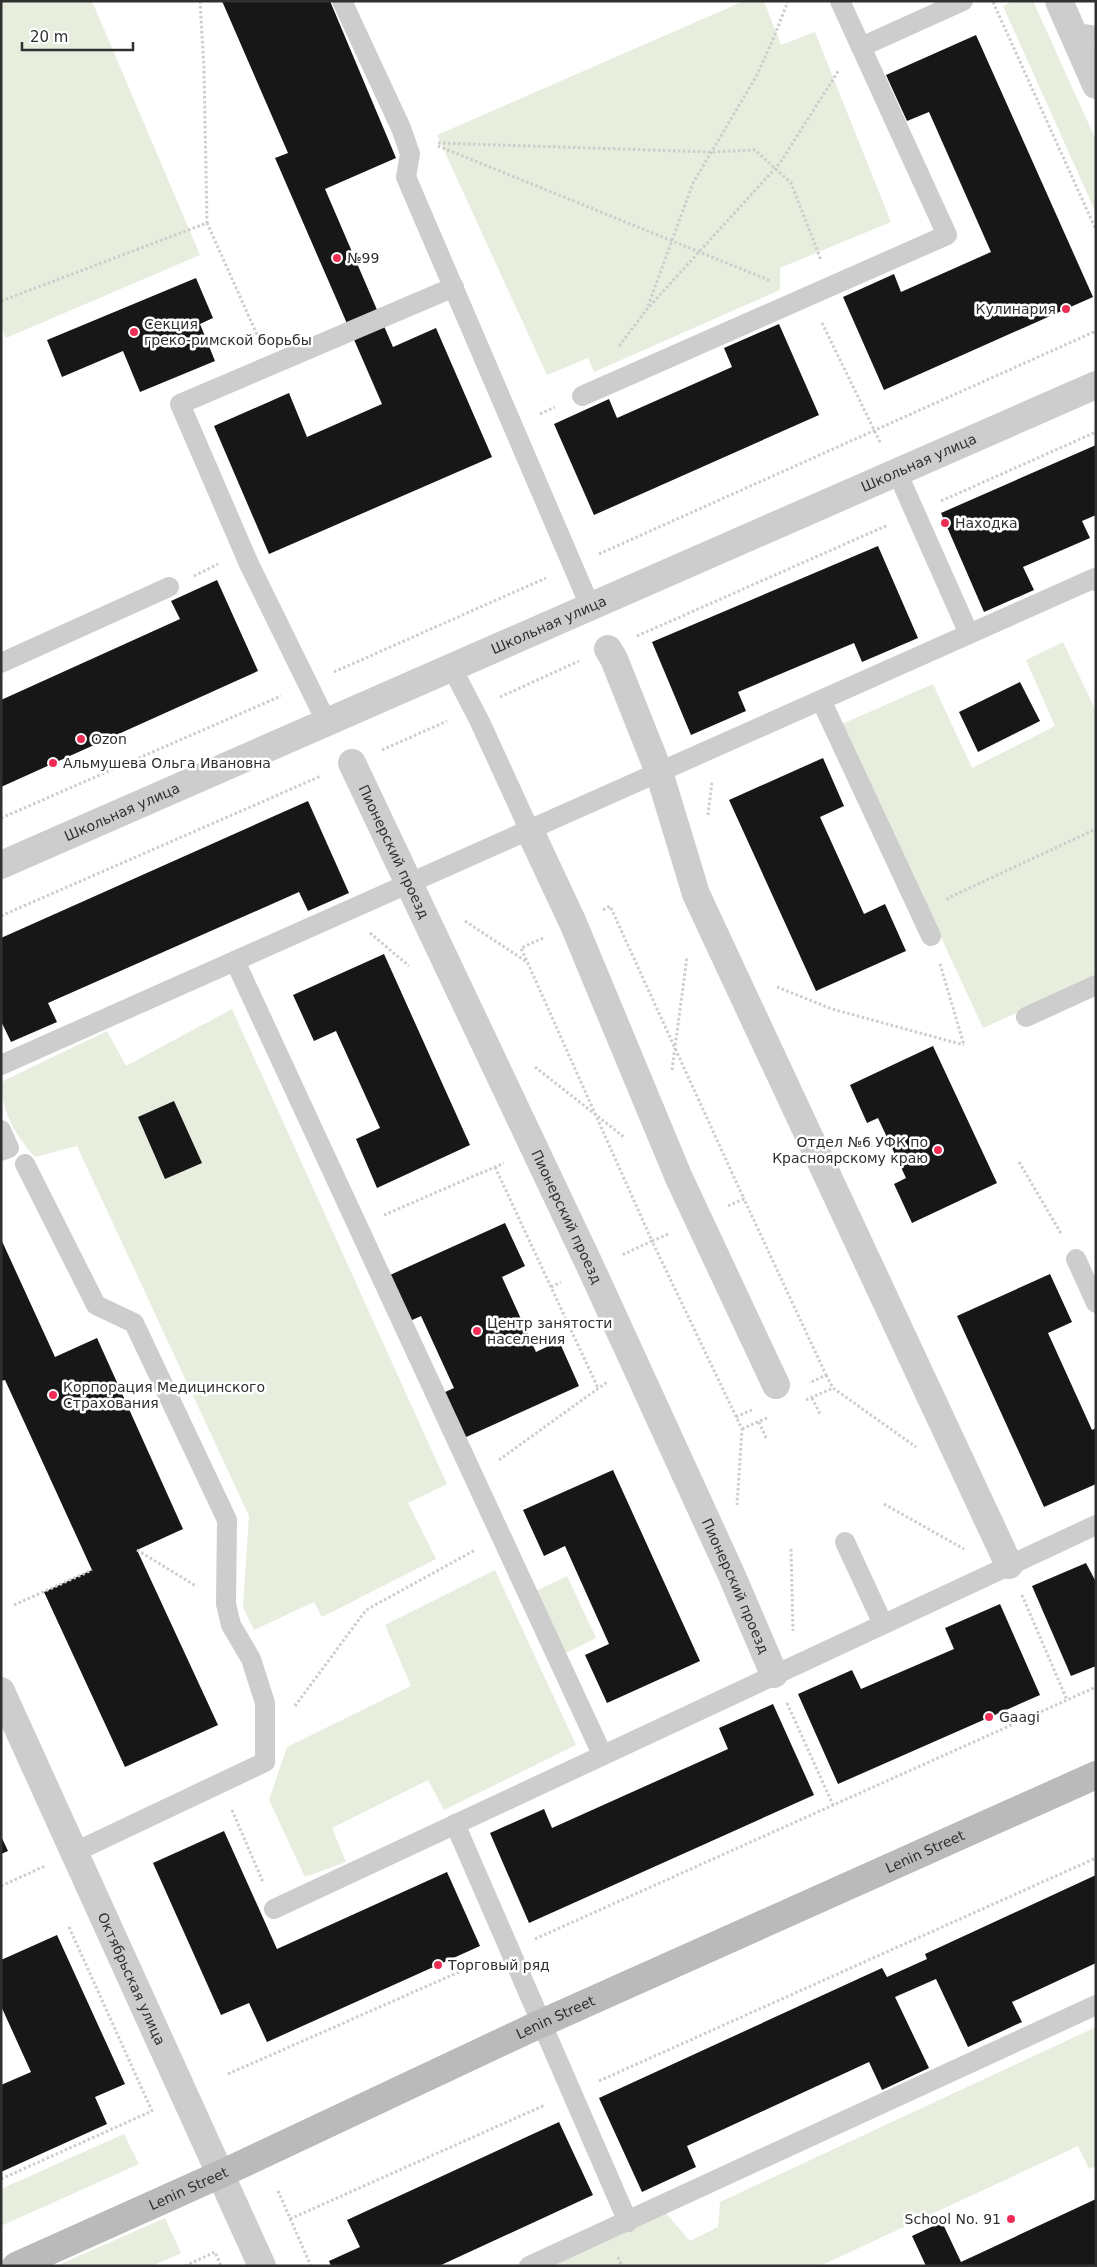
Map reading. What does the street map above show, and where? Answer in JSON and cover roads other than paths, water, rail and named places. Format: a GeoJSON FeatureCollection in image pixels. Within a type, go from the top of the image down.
{"type":"FeatureCollection","features":[{"type":"Feature","properties":{"kind":"main road","name":"Lenin Street"},"geometry":{"type":"LineString","coordinates":[[16,2266],[221,2174],[542,2023],[1096,1775]]}},
{"type":"Feature","properties":{"kind":"street"},"geometry":{"type":"LineString","coordinates":[[1058,1],[1084,34],[1096,85]]}},
{"type":"Feature","properties":{"kind":"street","name":"Школьная улица"},"geometry":{"type":"LineString","coordinates":[[1,865],[1096,385]]}},
{"type":"Feature","properties":{"kind":"street"},"geometry":{"type":"LineString","coordinates":[[608,649],[614,659],[658,772],[696,894],[1005,1567]]}},
{"type":"Feature","properties":{"kind":"street","name":"Пионерский проезд"},"geometry":{"type":"LineString","coordinates":[[352,763],[535,1150],[732,1576],[784,1669]]}},
{"type":"Feature","properties":{"kind":"street"},"geometry":{"type":"LineString","coordinates":[[529,829],[573,923],[679,1178],[776,1385]]}},
{"type":"Feature","properties":{"kind":"street","name":"Октябрьская улица"},"geometry":{"type":"LineString","coordinates":[[1,1691],[262,2266]]}},
{"type":"Feature","properties":{"kind":"lane"},"geometry":{"type":"LineString","coordinates":[[342,1],[401,128],[410,154],[406,177],[590,606]]}},
{"type":"Feature","properties":{"kind":"lane"},"geometry":{"type":"LineString","coordinates":[[582,396],[947,235],[840,1]]}},
{"type":"Feature","properties":{"kind":"lane"},"geometry":{"type":"LineString","coordinates":[[861,47],[963,1]]}},
{"type":"Feature","properties":{"kind":"lane"},"geometry":{"type":"LineString","coordinates":[[327,723],[244,552],[180,404],[454,287]]}},
{"type":"Feature","properties":{"kind":"lane"},"geometry":{"type":"LineString","coordinates":[[897,472],[969,634]]}},
{"type":"Feature","properties":{"kind":"lane"},"geometry":{"type":"LineString","coordinates":[[1,1065],[1095,578],[1096,581]]}},
{"type":"Feature","properties":{"kind":"lane"},"geometry":{"type":"LineString","coordinates":[[1,663],[169,587]]}},
{"type":"Feature","properties":{"kind":"lane"},"geometry":{"type":"LineString","coordinates":[[452,668],[529,829]]}},
{"type":"Feature","properties":{"kind":"lane"},"geometry":{"type":"LineString","coordinates":[[821,700],[931,936]]}},
{"type":"Feature","properties":{"kind":"lane"},"geometry":{"type":"LineString","coordinates":[[235,961],[602,1754]]}},
{"type":"Feature","properties":{"kind":"lane"},"geometry":{"type":"LineString","coordinates":[[1026,1017],[1096,985]]}},
{"type":"Feature","properties":{"kind":"lane"},"geometry":{"type":"LineString","coordinates":[[1,1130],[9,1148],[1,1151]]}},
{"type":"Feature","properties":{"kind":"lane"},"geometry":{"type":"LineString","coordinates":[[25,1164],[96,1305],[134,1323],[227,1520],[226,1604],[231,1625],[251,1659],[265,1703],[265,1762],[73,1853]]}},
{"type":"Feature","properties":{"kind":"lane"},"geometry":{"type":"LineString","coordinates":[[1076,1259],[1096,1303]]}},
{"type":"Feature","properties":{"kind":"lane"},"geometry":{"type":"LineString","coordinates":[[274,1909],[602,1754],[1096,1525]]}},
{"type":"Feature","properties":{"kind":"lane"},"geometry":{"type":"LineString","coordinates":[[845,1542],[883,1624]]}},
{"type":"Feature","properties":{"kind":"lane"},"geometry":{"type":"LineString","coordinates":[[455,1824],[628,2222]]}},
{"type":"Feature","properties":{"kind":"lane"},"geometry":{"type":"LineString","coordinates":[[529,2266],[1096,2005]]}},
{"type":"Feature","properties":{"kind":"place","name":"№99"},"geometry":{"type":"Point","coordinates":[337,258]}},
{"type":"Feature","properties":{"kind":"place","name":"Кулинария"},"geometry":{"type":"Point","coordinates":[1066,309]}},
{"type":"Feature","properties":{"kind":"place","name":"Секция греко-римской борьбы"},"geometry":{"type":"Point","coordinates":[134,332]}},
{"type":"Feature","properties":{"kind":"place","name":"Находка"},"geometry":{"type":"Point","coordinates":[945,523]}},
{"type":"Feature","properties":{"kind":"place","name":"Ozon"},"geometry":{"type":"Point","coordinates":[81,739]}},
{"type":"Feature","properties":{"kind":"place","name":"Альмушева Ольга Ивановна"},"geometry":{"type":"Point","coordinates":[53,763]}},
{"type":"Feature","properties":{"kind":"place","name":"Отдел №6 УФК по Красноярскому краю"},"geometry":{"type":"Point","coordinates":[938,1150]}},
{"type":"Feature","properties":{"kind":"place","name":"Центр занятости населения"},"geometry":{"type":"Point","coordinates":[477,1331]}},
{"type":"Feature","properties":{"kind":"place","name":"Корпорация Медицинского Cтрахования"},"geometry":{"type":"Point","coordinates":[53,1395]}},
{"type":"Feature","properties":{"kind":"place","name":"Gaagi"},"geometry":{"type":"Point","coordinates":[989,1717]}},
{"type":"Feature","properties":{"kind":"place","name":"Торговый ряд"},"geometry":{"type":"Point","coordinates":[438,1965]}},
{"type":"Feature","properties":{"kind":"place","name":"School No. 91"},"geometry":{"type":"Point","coordinates":[1011,2219]}}]}
